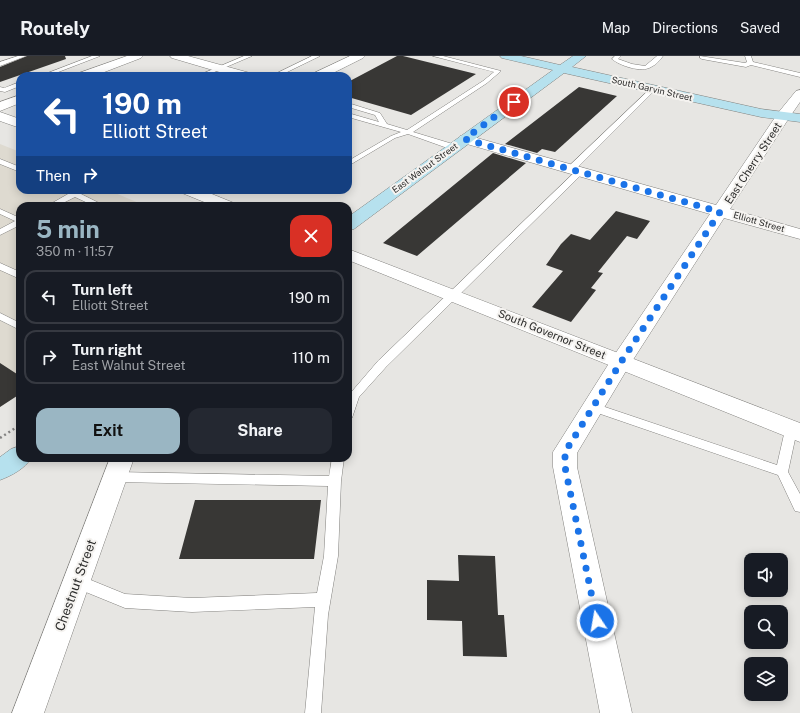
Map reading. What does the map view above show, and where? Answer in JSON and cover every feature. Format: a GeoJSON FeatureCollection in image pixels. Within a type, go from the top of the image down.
{"type":"FeatureCollection","features":[{"type":"Feature","properties":{"kind":"main road","name":"South Garvin Street"},"geometry":{"type":"LineString","coordinates":[[506,56],[761,113],[792,117]]}},
{"type":"Feature","properties":{"kind":"main road","name":"East Walnut Street"},"geometry":{"type":"LineString","coordinates":[[352,222],[580,56]]}},
{"type":"Feature","properties":{"kind":"main road"},"geometry":{"type":"LineString","coordinates":[[0,470],[16,459]]}},
{"type":"Feature","properties":{"kind":"street"},"geometry":{"type":"LineString","coordinates":[[94,72],[137,56]]}},
{"type":"Feature","properties":{"kind":"street"},"geometry":{"type":"LineString","coordinates":[[176,56],[233,72]]}},
{"type":"Feature","properties":{"kind":"street"},"geometry":{"type":"LineString","coordinates":[[326,72],[359,56]]}},
{"type":"Feature","properties":{"kind":"street","name":"East Cherry Street"},"geometry":{"type":"LineString","coordinates":[[616,713],[565,467],[565,452],[621,362],[720,212],[792,117],[800,94]]}},
{"type":"Feature","properties":{"kind":"street"},"geometry":{"type":"LineString","coordinates":[[0,107],[16,101]]}},
{"type":"Feature","properties":{"kind":"street"},"geometry":{"type":"LineString","coordinates":[[0,116],[16,122]]}},
{"type":"Feature","properties":{"kind":"street","name":"Elliott Street"},"geometry":{"type":"LineString","coordinates":[[459,143],[576,170],[800,234]]}},
{"type":"Feature","properties":{"kind":"street"},"geometry":{"type":"LineString","coordinates":[[198,194],[218,202]]}},
{"type":"Feature","properties":{"kind":"street","name":"South Governor Street"},"geometry":{"type":"LineString","coordinates":[[352,256],[796,431]]}},
{"type":"Feature","properties":{"kind":"street","name":"Chestnut Street"},"geometry":{"type":"LineString","coordinates":[[28,713],[119,467]]}},
{"type":"Feature","properties":{"kind":"lane"},"geometry":{"type":"LineString","coordinates":[[0,64],[23,56]]}},
{"type":"Feature","properties":{"kind":"lane"},"geometry":{"type":"LineString","coordinates":[[54,72],[97,56]]}},
{"type":"Feature","properties":{"kind":"lane"},"geometry":{"type":"LineString","coordinates":[[210,72],[249,56]]}},
{"type":"Feature","properties":{"kind":"lane"},"geometry":{"type":"LineString","coordinates":[[283,72],[317,56]]}},
{"type":"Feature","properties":{"kind":"lane"},"geometry":{"type":"LineString","coordinates":[[352,162],[393,137],[408,132],[485,82],[498,71],[436,56]]}},
{"type":"Feature","properties":{"kind":"lane"},"geometry":{"type":"LineString","coordinates":[[618,56],[615,59],[618,62],[643,68],[648,67],[660,56]]}},
{"type":"Feature","properties":{"kind":"lane"},"geometry":{"type":"LineString","coordinates":[[694,56],[746,65],[750,63],[800,75]]}},
{"type":"Feature","properties":{"kind":"lane"},"geometry":{"type":"LineString","coordinates":[[748,56],[750,63]]}},
{"type":"Feature","properties":{"kind":"lane"},"geometry":{"type":"LineString","coordinates":[[0,89],[5,90],[16,86]]}},
{"type":"Feature","properties":{"kind":"lane"},"geometry":{"type":"LineString","coordinates":[[352,402],[354,396],[382,364],[454,296],[653,89]]}},
{"type":"Feature","properties":{"kind":"lane"},"geometry":{"type":"LineString","coordinates":[[352,106],[378,114],[384,125]]}},
{"type":"Feature","properties":{"kind":"lane"},"geometry":{"type":"LineString","coordinates":[[352,116],[408,132],[459,143]]}},
{"type":"Feature","properties":{"kind":"lane"},"geometry":{"type":"LineString","coordinates":[[0,161],[16,168]]}},
{"type":"Feature","properties":{"kind":"lane"},"geometry":{"type":"LineString","coordinates":[[59,202],[75,194],[92,202]]}},
{"type":"Feature","properties":{"kind":"lane"},"geometry":{"type":"LineString","coordinates":[[0,211],[16,219]]}},
{"type":"Feature","properties":{"kind":"lane"},"geometry":{"type":"LineString","coordinates":[[0,232],[16,223]]}},
{"type":"Feature","properties":{"kind":"lane"},"geometry":{"type":"LineString","coordinates":[[0,266],[16,274]]}},
{"type":"Feature","properties":{"kind":"lane"},"geometry":{"type":"LineString","coordinates":[[0,316],[16,325]]}},
{"type":"Feature","properties":{"kind":"lane"},"geometry":{"type":"LineString","coordinates":[[593,407],[782,472],[799,502]]}},
{"type":"Feature","properties":{"kind":"lane"},"geometry":{"type":"LineString","coordinates":[[782,472],[796,431]]}},
{"type":"Feature","properties":{"kind":"lane"},"geometry":{"type":"LineString","coordinates":[[313,713],[321,615],[331,556],[334,481],[337,462]]}},
{"type":"Feature","properties":{"kind":"lane"},"geometry":{"type":"LineString","coordinates":[[119,467],[334,481]]}},
{"type":"Feature","properties":{"kind":"lane"},"geometry":{"type":"LineString","coordinates":[[76,582],[125,601],[192,605],[324,600]]}},
{"type":"Feature","properties":{"kind":"path"},"geometry":{"type":"LineString","coordinates":[[0,438],[16,428]]}},
{"type":"Feature","properties":{"kind":"shaded area"},"geometry":{"type":"Polygon","coordinates":[[[0,144],[16,150],[16,194],[118,194],[136,202],[16,202],[16,396],[0,407],[0,144]]]}},
{"type":"Feature","properties":{"kind":"building"},"geometry":{"type":"Polygon","coordinates":[[[27,56],[65,56],[66,59],[29,72],[16,72],[16,76],[0,82],[0,67],[27,56]]]}},
{"type":"Feature","properties":{"kind":"building"},"geometry":{"type":"Polygon","coordinates":[[[397,56],[403,56],[476,74],[411,115],[352,98],[352,80],[397,56]]]}},
{"type":"Feature","properties":{"kind":"building"},"geometry":{"type":"Polygon","coordinates":[[[579,87],[617,96],[555,152],[542,149],[537,153],[505,144],[579,87]]]}},
{"type":"Feature","properties":{"kind":"building"},"geometry":{"type":"Polygon","coordinates":[[[493,153],[526,163],[417,256],[383,243],[493,153]]]}},
{"type":"Feature","properties":{"kind":"building"},"geometry":{"type":"Polygon","coordinates":[[[616,211],[650,221],[637,239],[627,236],[598,272],[603,273],[591,288],[596,290],[571,322],[532,307],[563,271],[546,265],[561,244],[571,234],[590,240],[616,211]]]}},
{"type":"Feature","properties":{"kind":"building"},"geometry":{"type":"Polygon","coordinates":[[[0,363],[16,373],[16,397],[0,407],[0,363]]]}},
{"type":"Feature","properties":{"kind":"building"},"geometry":{"type":"Polygon","coordinates":[[[195,500],[321,500],[314,559],[179,559],[195,500]]]}},
{"type":"Feature","properties":{"kind":"building"},"geometry":{"type":"Polygon","coordinates":[[[458,555],[495,556],[498,615],[504,615],[507,657],[463,656],[462,621],[427,620],[427,580],[459,581],[458,555]]]}},
{"type":"Feature","properties":{"kind":"route"},"geometry":{"type":"LineString","coordinates":[[514,102],[465,139],[720,212],[621,362],[565,452],[565,467],[597,621]]}}]}
